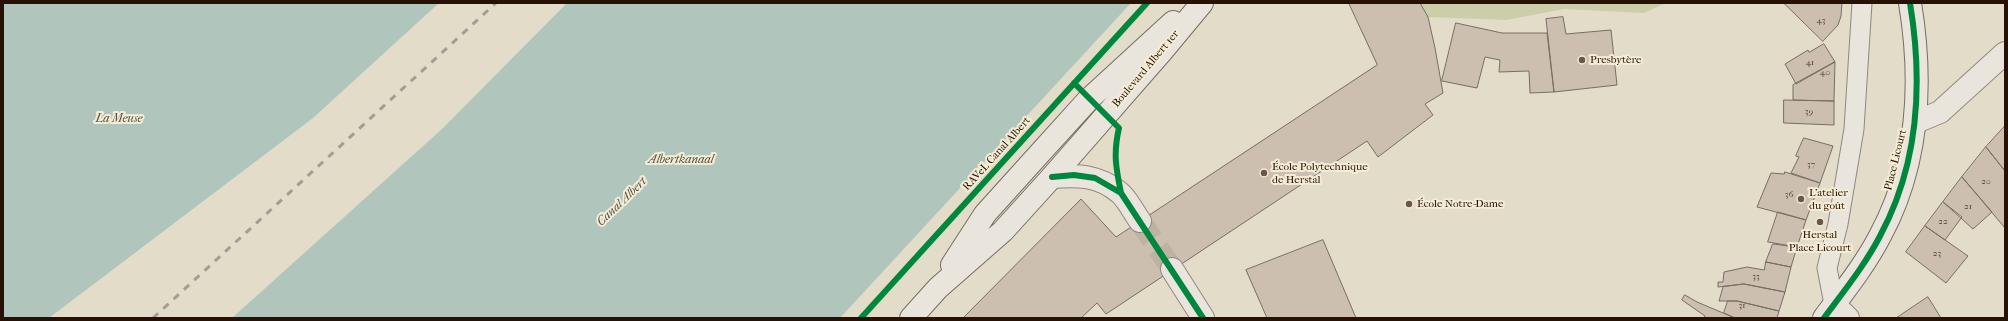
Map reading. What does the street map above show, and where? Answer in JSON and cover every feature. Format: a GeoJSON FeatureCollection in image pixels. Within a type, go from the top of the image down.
{"type":"FeatureCollection","features":[{"type":"Feature","properties":{"kind":"main road","name":"Boulevard Albert 1er"},"geometry":{"type":"LineString","coordinates":[[938,288],[985,214],[1036,157],[1089,99],[1152,40],[1195,3]]}},
{"type":"Feature","properties":{"kind":"main road","name":"Boulevard Albert 1er"},"geometry":{"type":"LineString","coordinates":[[911,318],[938,288],[1003,230],[1052,177],[1202,3]]}},
{"type":"Feature","properties":{"kind":"main road","name":"Place Licourt"},"geometry":{"type":"LineString","coordinates":[[1836,313],[1891,215],[1905,174],[1916,122],[1918,77],[1916,46],[1910,3]]}},
{"type":"Feature","properties":{"kind":"main road","name":"Place Licourt"},"geometry":{"type":"LineString","coordinates":[[1916,122],[1940,112],[2005,53]]}},
{"type":"Feature","properties":{"kind":"main road"},"geometry":{"type":"LineString","coordinates":[[1052,177],[1074,175],[1095,178],[1121,193],[1140,221]]}},
{"type":"Feature","properties":{"kind":"main road"},"geometry":{"type":"LineString","coordinates":[[1172,269],[1203,318]]}},
{"type":"Feature","properties":{"kind":"lane","name":"Place Licourt"},"geometry":{"type":"LineString","coordinates":[[1836,313],[1827,268],[1838,224],[1854,129],[1862,3]]}},
{"type":"Feature","properties":{"kind":"green space"},"geometry":{"type":"Polygon","coordinates":[[[1420,3],[1666,3],[1644,13],[1564,9],[1506,20],[1428,17],[1420,3]]]}},
{"type":"Feature","properties":{"kind":"water","name":"La Meuse"},"geometry":{"type":"Polygon","coordinates":[[[3,3],[439,3],[313,118],[49,318],[3,318],[3,3]]]}},
{"type":"Feature","properties":{"kind":"water","name":"Albertkanaal"},"geometry":{"type":"Polygon","coordinates":[[[567,3],[1131,3],[840,318],[232,318],[442,129],[567,3]]]}},
{"type":"Feature","properties":{"kind":"building"},"geometry":{"type":"Polygon","coordinates":[[[1349,3],[1420,3],[1428,17],[1443,93],[1425,104],[1433,115],[1378,157],[1367,141],[1106,314],[1097,303],[1081,318],[963,318],[1081,199],[1116,237],[1377,65],[1349,3]]]}},
{"type":"Feature","properties":{"kind":"building"},"geometry":{"type":"Polygon","coordinates":[[[1784,3],[1842,3],[1841,16],[1838,25],[1823,41],[1784,3]]]}},
{"type":"Feature","properties":{"kind":"building","name":"Presbytère"},"geometry":{"type":"Polygon","coordinates":[[[1563,17],[1566,34],[1611,30],[1617,85],[1554,92],[1546,19],[1563,17]]]}},
{"type":"Feature","properties":{"kind":"building"},"geometry":{"type":"Polygon","coordinates":[[[1456,23],[1502,33],[1547,33],[1554,92],[1530,93],[1529,71],[1499,72],[1500,60],[1485,57],[1477,88],[1442,81],[1456,23]]]}},
{"type":"Feature","properties":{"kind":"building"},"geometry":{"type":"Polygon","coordinates":[[[1824,44],[1835,62],[1796,84],[1785,64],[1808,50],[1809,52],[1824,44]]]}},
{"type":"Feature","properties":{"kind":"building"},"geometry":{"type":"Polygon","coordinates":[[[1835,62],[1834,101],[1793,100],[1793,85],[1835,62]]]}},
{"type":"Feature","properties":{"kind":"building"},"geometry":{"type":"Polygon","coordinates":[[[1784,100],[1834,101],[1834,125],[1784,123],[1784,100]]]}},
{"type":"Feature","properties":{"kind":"building"},"geometry":{"type":"Polygon","coordinates":[[[2005,126],[2005,171],[1986,147],[2005,126]]]}},
{"type":"Feature","properties":{"kind":"building"},"geometry":{"type":"Polygon","coordinates":[[[1804,138],[1833,146],[1820,183],[1791,173],[1799,157],[1796,156],[1804,138]]]}},
{"type":"Feature","properties":{"kind":"building"},"geometry":{"type":"Polygon","coordinates":[[[1986,147],[2005,171],[2005,228],[1962,177],[1986,147]]]}},
{"type":"Feature","properties":{"kind":"building"},"geometry":{"type":"Polygon","coordinates":[[[1785,172],[1820,183],[1806,220],[1757,207],[1771,173],[1784,174],[1785,172]]]}},
{"type":"Feature","properties":{"kind":"building"},"geometry":{"type":"Polygon","coordinates":[[[1962,177],[1992,212],[1973,229],[1943,202],[1962,177]]]}},
{"type":"Feature","properties":{"kind":"building"},"geometry":{"type":"Polygon","coordinates":[[[1943,202],[1962,217],[1945,240],[1925,226],[1943,202]]]}},
{"type":"Feature","properties":{"kind":"building"},"geometry":{"type":"Polygon","coordinates":[[[1778,212],[1806,220],[1797,247],[1768,242],[1778,212]]]}},
{"type":"Feature","properties":{"kind":"building"},"geometry":{"type":"Polygon","coordinates":[[[1925,226],[1968,256],[1946,283],[1906,252],[1925,226]]]}},
{"type":"Feature","properties":{"kind":"building"},"geometry":{"type":"Polygon","coordinates":[[[1323,240],[1356,318],[1267,318],[1246,270],[1323,240]]]}},
{"type":"Feature","properties":{"kind":"building"},"geometry":{"type":"Polygon","coordinates":[[[1773,244],[1797,247],[1791,267],[1766,262],[1773,244]]]}},
{"type":"Feature","properties":{"kind":"building"},"geometry":{"type":"Polygon","coordinates":[[[1766,262],[1791,267],[1785,292],[1744,284],[1718,287],[1718,282],[1723,282],[1724,272],[1747,267],[1764,270],[1766,262]]]}},
{"type":"Feature","properties":{"kind":"building"},"geometry":{"type":"Polygon","coordinates":[[[1744,284],[1785,292],[1779,311],[1737,301],[1719,301],[1723,287],[1744,284]]]}},
{"type":"Feature","properties":{"kind":"building"},"geometry":{"type":"Polygon","coordinates":[[[1685,295],[1697,302],[1735,318],[1704,318],[1705,316],[1682,300],[1685,295]]]}},
{"type":"Feature","properties":{"kind":"building"},"geometry":{"type":"Polygon","coordinates":[[[1928,297],[1941,318],[1896,318],[1899,316],[1928,297]]]}},
{"type":"Feature","properties":{"kind":"building"},"geometry":{"type":"Polygon","coordinates":[[[1728,301],[1737,301],[1779,311],[1777,318],[1735,318],[1724,313],[1728,301]]]}},
{"type":"Feature","properties":{"kind":"tunnel"},"geometry":{"type":"LineString","coordinates":[[1140,221],[1172,269]]}},
{"type":"Feature","properties":{"kind":"railway"},"geometry":{"type":"LineString","coordinates":[[153,318],[496,3]]}},
{"type":"Feature","properties":{"kind":"cycle path","name":"RAVeL Canal Albert"},"geometry":{"type":"LineString","coordinates":[[861,318],[1147,3]]}},
{"type":"Feature","properties":{"kind":"cycle path"},"geometry":{"type":"LineString","coordinates":[[1824,318],[1854,278],[1874,247],[1893,209],[1903,180],[1910,151],[1917,92],[1914,33],[1910,3]]}},
{"type":"Feature","properties":{"kind":"cycle path"},"geometry":{"type":"LineString","coordinates":[[1074,83],[1119,128],[1116,146],[1116,161],[1121,193]]}},
{"type":"Feature","properties":{"kind":"cycle path"},"geometry":{"type":"LineString","coordinates":[[1052,177],[1074,175],[1095,178],[1121,193],[1203,318]]}},
{"type":"Feature","properties":{"kind":"place","name":"Presbytère"},"geometry":{"type":"Point","coordinates":[1582,60]}},
{"type":"Feature","properties":{"kind":"place","name":"École Polytechnique de Herstal"},"geometry":{"type":"Point","coordinates":[1264,173]}},
{"type":"Feature","properties":{"kind":"place","name":"L'atelier du goût"},"geometry":{"type":"Point","coordinates":[1801,199]}},
{"type":"Feature","properties":{"kind":"place","name":"École Notre-Dame"},"geometry":{"type":"Point","coordinates":[1409,204]}},
{"type":"Feature","properties":{"kind":"place","name":"Herstal Place Licourt"},"geometry":{"type":"Point","coordinates":[1820,222]}},
{"type":"Feature","properties":{"kind":"water label","name":"Canal Albert"},"geometry":{"type":"Point","coordinates":[622,202]}}]}
